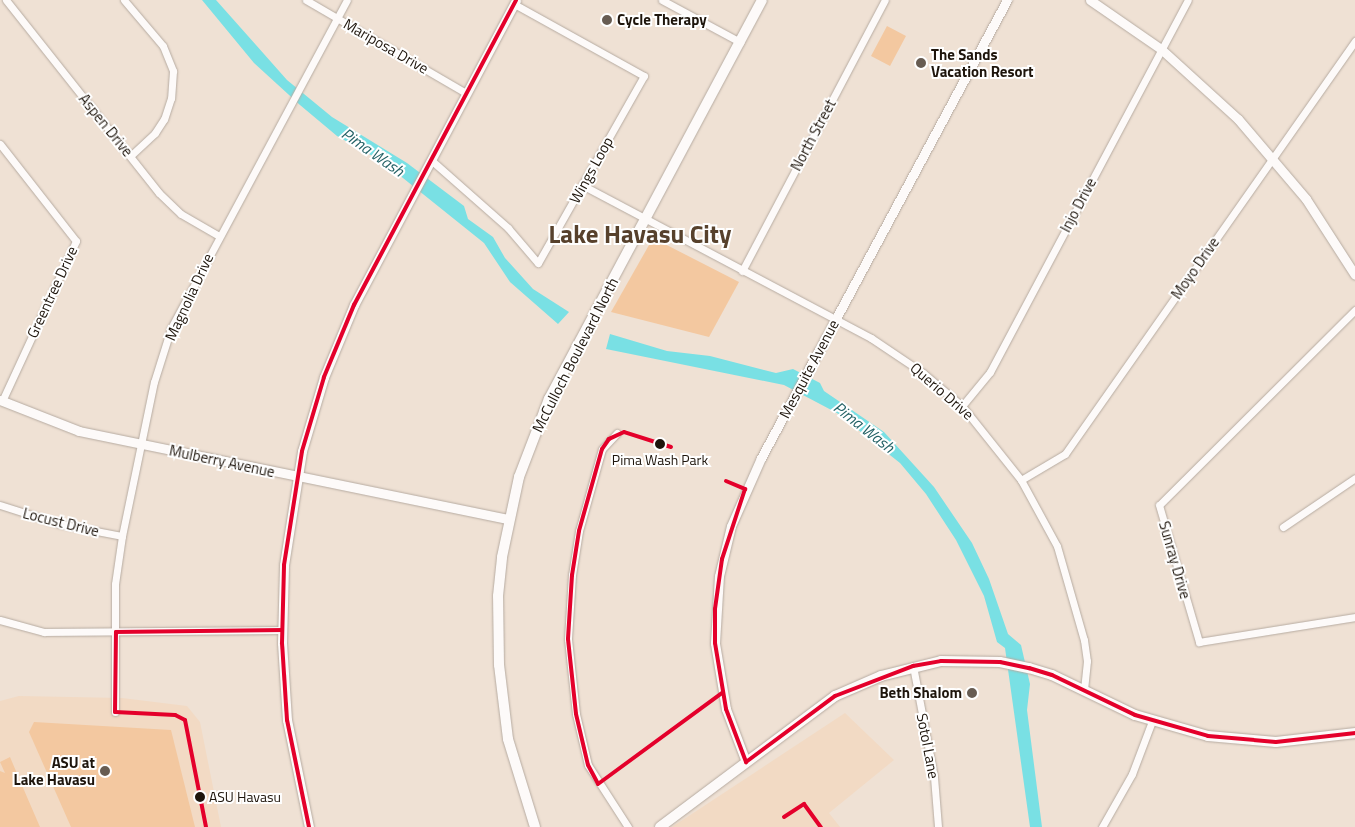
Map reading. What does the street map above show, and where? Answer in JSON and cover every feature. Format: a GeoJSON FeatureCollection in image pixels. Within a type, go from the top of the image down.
{"type":"FeatureCollection","features":[{"type":"Feature","properties":{"kind":"main road","name":"McCulloch Boulevard North"},"geometry":{"type":"LineString","coordinates":[[535,827],[508,739],[499,665],[498,596],[508,519],[531,439],[547,404],[762,0]]}},
{"type":"Feature","properties":{"kind":"main road"},"geometry":{"type":"LineString","coordinates":[[660,827],[836,696],[860,684],[913,666],[941,661],[1000,662],[1052,675],[1152,721],[1199,734],[1241,740],[1309,740],[1355,733]]}},
{"type":"Feature","properties":{"kind":"street","name":"Aspen Drive"},"geometry":{"type":"LineString","coordinates":[[6,0],[132,156],[159,193],[181,214],[219,236]]}},
{"type":"Feature","properties":{"kind":"street"},"geometry":{"type":"LineString","coordinates":[[124,0],[163,46],[173,71],[171,98],[164,119],[155,133],[132,156]]}},
{"type":"Feature","properties":{"kind":"street","name":"Mariposa Drive"},"geometry":{"type":"LineString","coordinates":[[306,0],[466,93]]}},
{"type":"Feature","properties":{"kind":"street","name":"Magnolia Drive"},"geometry":{"type":"LineString","coordinates":[[115,712],[115,584],[122,536],[154,382],[171,328],[347,0]]}},
{"type":"Feature","properties":{"kind":"street"},"geometry":{"type":"LineString","coordinates":[[662,0],[740,42]]}},
{"type":"Feature","properties":{"kind":"street","name":"North Street"},"geometry":{"type":"LineString","coordinates":[[742,271],[885,0]]}},
{"type":"Feature","properties":{"kind":"street","name":"Mesquite Avenue"},"geometry":{"type":"LineString","coordinates":[[746,762],[730,726],[716,660],[715,609],[722,559],[745,489],[1006,0]]}},
{"type":"Feature","properties":{"kind":"street"},"geometry":{"type":"LineString","coordinates":[[1090,0],[1160,49],[1238,119],[1273,156],[1306,199],[1355,275]]}},
{"type":"Feature","properties":{"kind":"street","name":"Injo Drive"},"geometry":{"type":"LineString","coordinates":[[962,406],[990,372],[1160,49],[1188,0]]}},
{"type":"Feature","properties":{"kind":"street"},"geometry":{"type":"LineString","coordinates":[[309,827],[287,720],[282,630],[284,565],[297,477],[312,413],[338,340],[371,270],[515,2]]}},
{"type":"Feature","properties":{"kind":"street","name":"Wings Loop"},"geometry":{"type":"LineString","coordinates":[[431,160],[508,228],[538,263],[644,76],[515,2]]}},
{"type":"Feature","properties":{"kind":"street","name":"Moyo Drive"},"geometry":{"type":"LineString","coordinates":[[1021,480],[1065,454],[1355,41]]}},
{"type":"Feature","properties":{"kind":"street","name":"Greentree Drive"},"geometry":{"type":"LineString","coordinates":[[0,144],[76,241],[1,400]]}},
{"type":"Feature","properties":{"kind":"street","name":"Querio Drive"},"geometry":{"type":"LineString","coordinates":[[582,185],[898,354],[962,406],[1021,480],[1042,514],[1070,582],[1087,661],[1084,690]]}},
{"type":"Feature","properties":{"kind":"street","name":"Sunray Drive"},"geometry":{"type":"LineString","coordinates":[[1355,310],[1159,505],[1199,642],[1355,617]]}},
{"type":"Feature","properties":{"kind":"street","name":"Mulberry Avenue"},"geometry":{"type":"LineString","coordinates":[[1,400],[61,425],[297,477],[508,519]]}},
{"type":"Feature","properties":{"kind":"street"},"geometry":{"type":"LineString","coordinates":[[618,433],[602,449],[579,531],[572,575],[568,639],[576,714],[588,765],[628,827]]}},
{"type":"Feature","properties":{"kind":"street"},"geometry":{"type":"LineString","coordinates":[[1283,527],[1355,478]]}},
{"type":"Feature","properties":{"kind":"street","name":"Locust Drive"},"geometry":{"type":"LineString","coordinates":[[0,505],[60,524],[122,536]]}},
{"type":"Feature","properties":{"kind":"street"},"geometry":{"type":"LineString","coordinates":[[0,620],[35,632],[282,630]]}},
{"type":"Feature","properties":{"kind":"street","name":"Sotol Lane"},"geometry":{"type":"LineString","coordinates":[[913,666],[934,777],[938,827]]}},
{"type":"Feature","properties":{"kind":"street"},"geometry":{"type":"LineString","coordinates":[[1102,827],[1132,774],[1152,721]]}},
{"type":"Feature","properties":{"kind":"shaded area"},"geometry":{"type":"Polygon","coordinates":[[[887,26],[906,36],[890,66],[871,56],[887,26]]]}},
{"type":"Feature","properties":{"kind":"shaded area"},"geometry":{"type":"Polygon","coordinates":[[[653,238],[739,282],[709,337],[611,312],[653,238]]]}},
{"type":"Feature","properties":{"kind":"shaded area","name":"ASU at Lake Havasu"},"geometry":{"type":"Polygon","coordinates":[[[19,696],[122,698],[187,706],[200,722],[221,827],[0,827],[0,701],[19,696]]]}},
{"type":"Feature","properties":{"kind":"shaded area"},"geometry":{"type":"Polygon","coordinates":[[[845,713],[894,760],[829,813],[840,827],[672,827],[845,713]]]}},
{"type":"Feature","properties":{"kind":"shaded area"},"geometry":{"type":"Polygon","coordinates":[[[34,722],[171,730],[195,827],[71,827],[29,732],[34,722]]]}},
{"type":"Feature","properties":{"kind":"shaded area"},"geometry":{"type":"Polygon","coordinates":[[[10,757],[40,827],[0,827],[0,771],[5,773],[0,762],[10,757]]]}},
{"type":"Feature","properties":{"kind":"water","name":"Pima Wash"},"geometry":{"type":"Polygon","coordinates":[[[202,0],[216,0],[287,80],[332,117],[407,163],[464,206],[468,219],[493,237],[505,258],[533,289],[569,312],[558,324],[510,282],[484,243],[383,162],[337,136],[300,105],[254,63],[202,0]]]}},
{"type":"Feature","properties":{"kind":"water","name":"Pima Wash"},"geometry":{"type":"Polygon","coordinates":[[[610,334],[667,351],[710,356],[776,373],[793,369],[820,383],[824,391],[884,432],[934,487],[972,543],[989,579],[1008,634],[1021,645],[1030,684],[1027,710],[1042,827],[1030,827],[1005,648],[997,642],[984,596],[956,540],[926,494],[900,463],[837,413],[784,385],[606,349],[610,334]]]}},
{"type":"Feature","properties":{"kind":"transit line"},"geometry":{"type":"LineString","coordinates":[[309,827],[287,720],[282,643],[284,565],[302,451],[324,377],[354,305],[516,0]]}},
{"type":"Feature","properties":{"kind":"transit line"},"geometry":{"type":"LineString","coordinates":[[671,447],[624,432],[609,439],[602,449],[579,531],[572,575],[568,639],[576,714],[588,765],[598,784],[722,693]]}},
{"type":"Feature","properties":{"kind":"transit line"},"geometry":{"type":"LineString","coordinates":[[726,481],[745,489],[722,559],[715,609],[715,643],[726,709],[746,762],[835,696],[913,666],[941,661],[1000,662],[1029,668],[1052,675],[1135,715],[1208,736],[1276,742],[1355,733]]}},
{"type":"Feature","properties":{"kind":"transit line"},"geometry":{"type":"LineString","coordinates":[[206,827],[185,720],[175,715],[115,712],[116,632],[282,630]]}},
{"type":"Feature","properties":{"kind":"transit line"},"geometry":{"type":"LineString","coordinates":[[784,817],[804,804],[821,827]]}},
{"type":"Feature","properties":{"kind":"place","name":"Cycle Therapy"},"geometry":{"type":"Point","coordinates":[607,20]}},
{"type":"Feature","properties":{"kind":"place","name":"The Sands Vacation Resort"},"geometry":{"type":"Point","coordinates":[921,63]}},
{"type":"Feature","properties":{"kind":"place","name":"Pima Wash Park"},"geometry":{"type":"Point","coordinates":[660,444]}},
{"type":"Feature","properties":{"kind":"place","name":"Beth Shalom"},"geometry":{"type":"Point","coordinates":[972,693]}},
{"type":"Feature","properties":{"kind":"place","name":"ASU at Lake Havasu"},"geometry":{"type":"Point","coordinates":[105,771]}},
{"type":"Feature","properties":{"kind":"place","name":"ASU Havasu"},"geometry":{"type":"Point","coordinates":[200,797]}},
{"type":"Feature","properties":{"kind":"district","name":"Lake Havasu City"},"geometry":{"type":"Point","coordinates":[640,234]}}]}
